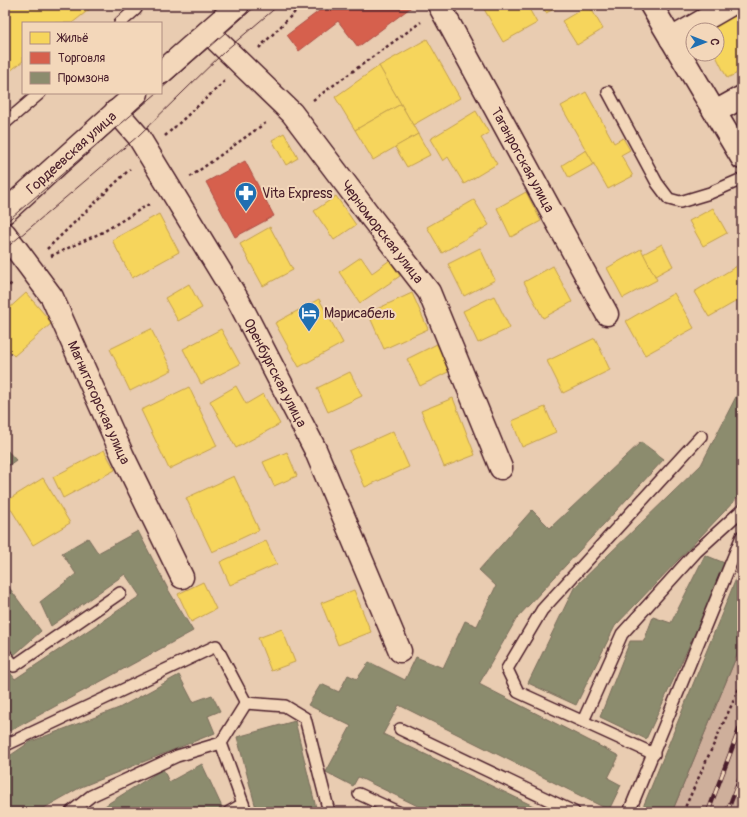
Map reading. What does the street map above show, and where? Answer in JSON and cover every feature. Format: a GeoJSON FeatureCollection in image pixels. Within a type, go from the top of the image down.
{"type":"FeatureCollection","features":[{"type":"Feature","properties":{"kind":"street"},"geometry":{"type":"LineString","coordinates":[[162,71],[238,5]]}},
{"type":"Feature","properties":{"kind":"street"},"geometry":{"type":"LineString","coordinates":[[651,5],[742,158]]}},
{"type":"Feature","properties":{"kind":"street"},"geometry":{"type":"LineString","coordinates":[[671,39],[730,5]]}},
{"type":"Feature","properties":{"kind":"street","name":"Таганрогская улица"},"geometry":{"type":"LineString","coordinates":[[440,6],[607,314]]}},
{"type":"Feature","properties":{"kind":"street","name":"Черноморская улица"},"geometry":{"type":"LineString","coordinates":[[208,32],[292,113],[429,292],[501,468]]}},
{"type":"Feature","properties":{"kind":"street","name":"Гордеевская улица"},"geometry":{"type":"LineString","coordinates":[[5,212],[137,94]]}},
{"type":"Feature","properties":{"kind":"street"},"geometry":{"type":"LineString","coordinates":[[715,112],[742,97]]}},
{"type":"Feature","properties":{"kind":"street","name":"Оренбургская улица"},"geometry":{"type":"LineString","coordinates":[[116,111],[138,136],[238,300],[315,449],[400,652]]}},
{"type":"Feature","properties":{"kind":"street","name":"Магнитогорская улица"},"geometry":{"type":"LineString","coordinates":[[5,234],[52,297],[123,456],[182,577]]}},
{"type":"Feature","properties":{"kind":"lane"},"geometry":{"type":"LineString","coordinates":[[121,22],[136,9]]}},
{"type":"Feature","properties":{"kind":"lane"},"geometry":{"type":"LineString","coordinates":[[608,92],[657,184],[669,198],[680,202],[710,193],[742,179]]}},
{"type":"Feature","properties":{"kind":"lane"},"geometry":{"type":"LineString","coordinates":[[5,123],[39,94]]}},
{"type":"Feature","properties":{"kind":"lane"},"geometry":{"type":"LineString","coordinates":[[654,754],[518,692],[507,669],[542,610],[701,436]]}},
{"type":"Feature","properties":{"kind":"lane"},"geometry":{"type":"LineString","coordinates":[[583,721],[622,634],[696,552],[742,510]]}},
{"type":"Feature","properties":{"kind":"lane"},"geometry":{"type":"LineString","coordinates":[[629,812],[742,536]]}},
{"type":"Feature","properties":{"kind":"lane"},"geometry":{"type":"LineString","coordinates":[[5,654],[14,666],[120,593]]}},
{"type":"Feature","properties":{"kind":"lane"},"geometry":{"type":"LineString","coordinates":[[5,741],[8,744],[181,661],[216,646],[246,703]]}},
{"type":"Feature","properties":{"kind":"lane"},"geometry":{"type":"LineString","coordinates":[[71,812],[91,796],[177,756],[221,743],[246,703]]}},
{"type":"Feature","properties":{"kind":"lane"},"geometry":{"type":"LineString","coordinates":[[246,703],[285,706],[304,718],[329,812]]}},
{"type":"Feature","properties":{"kind":"lane"},"geometry":{"type":"LineString","coordinates":[[400,729],[574,812]]}},
{"type":"Feature","properties":{"kind":"lane"},"geometry":{"type":"LineString","coordinates":[[221,743],[245,808],[229,812]]}},
{"type":"Feature","properties":{"kind":"lane"},"geometry":{"type":"LineString","coordinates":[[359,794],[398,812]]}},
{"type":"Feature","properties":{"kind":"path"},"geometry":{"type":"LineString","coordinates":[[29,266],[103,232],[171,190],[264,124],[292,113],[332,87],[440,6]]}},
{"type":"Feature","properties":{"kind":"path"},"geometry":{"type":"LineString","coordinates":[[683,812],[742,682]]}},
{"type":"Feature","properties":{"kind":"shaded area"},"geometry":{"type":"Polygon","coordinates":[[[742,643],[742,812],[672,812],[742,643]]]}},
{"type":"Feature","properties":{"kind":"building: Жильё"},"geometry":{"type":"Polygon","coordinates":[[[12,5],[95,5],[73,22],[22,22],[22,62],[5,75],[5,11],[12,5]]]}},
{"type":"Feature","properties":{"kind":"building: Жильё"},"geometry":{"type":"Polygon","coordinates":[[[491,5],[527,5],[537,23],[503,42],[484,9],[491,5]]]}},
{"type":"Feature","properties":{"kind":"building: Жильё"},"geometry":{"type":"Polygon","coordinates":[[[542,5],[562,5],[546,13],[542,5]]]}},
{"type":"Feature","properties":{"kind":"building: Жильё"},"geometry":{"type":"Polygon","coordinates":[[[589,5],[603,29],[577,45],[562,21],[589,5]]]}},
{"type":"Feature","properties":{"kind":"building: Жильё"},"geometry":{"type":"Polygon","coordinates":[[[735,11],[742,24],[742,71],[727,78],[719,62],[725,62],[725,22],[716,22],[735,11]]]}},
{"type":"Feature","properties":{"kind":"building: Жильё"},"geometry":{"type":"Polygon","coordinates":[[[427,39],[460,98],[413,125],[379,66],[427,39]]]}},
{"type":"Feature","properties":{"kind":"building: Жильё"},"geometry":{"type":"Polygon","coordinates":[[[379,66],[401,104],[355,130],[335,97],[379,66]]]}},
{"type":"Feature","properties":{"kind":"building: Жильё"},"geometry":{"type":"Polygon","coordinates":[[[586,92],[614,143],[623,138],[630,150],[621,155],[633,176],[608,189],[561,106],[586,92]]]}},
{"type":"Feature","properties":{"kind":"building: Жильё"},"geometry":{"type":"Polygon","coordinates":[[[401,104],[418,134],[373,160],[355,130],[401,104]]]}},
{"type":"Feature","properties":{"kind":"building: Жильё"},"geometry":{"type":"Polygon","coordinates":[[[476,111],[489,133],[481,138],[497,164],[464,184],[448,157],[443,161],[430,139],[476,111]]]}},
{"type":"Feature","properties":{"kind":"building: Жильё"},"geometry":{"type":"Polygon","coordinates":[[[284,133],[298,158],[286,165],[272,140],[284,133]]]}},
{"type":"Feature","properties":{"kind":"building: Жильё"},"geometry":{"type":"Polygon","coordinates":[[[418,134],[430,155],[407,167],[395,147],[418,134]]]}},
{"type":"Feature","properties":{"kind":"building: Жильё"},"geometry":{"type":"Polygon","coordinates":[[[586,150],[594,164],[569,178],[562,165],[586,150]]]}},
{"type":"Feature","properties":{"kind":"building: Жильё"},"geometry":{"type":"Polygon","coordinates":[[[526,192],[541,221],[511,237],[497,208],[526,192]]]}},
{"type":"Feature","properties":{"kind":"building: Жильё"},"geometry":{"type":"Polygon","coordinates":[[[336,196],[356,225],[334,240],[314,211],[336,196]]]}},
{"type":"Feature","properties":{"kind":"building: Жильё"},"geometry":{"type":"Polygon","coordinates":[[[474,200],[489,225],[442,253],[427,227],[474,200]]]}},
{"type":"Feature","properties":{"kind":"building: Жильё"},"geometry":{"type":"Polygon","coordinates":[[[713,208],[727,233],[703,246],[689,221],[713,208]]]}},
{"type":"Feature","properties":{"kind":"building: Жильё"},"geometry":{"type":"Polygon","coordinates":[[[159,214],[179,252],[132,278],[112,240],[159,214]]]}},
{"type":"Feature","properties":{"kind":"building: Жильё"},"geometry":{"type":"Polygon","coordinates":[[[270,227],[293,270],[263,286],[240,244],[270,227]]]}},
{"type":"Feature","properties":{"kind":"building: Жильё"},"geometry":{"type":"Polygon","coordinates":[[[662,244],[673,266],[655,276],[643,254],[662,244]]]}},
{"type":"Feature","properties":{"kind":"building: Жильё"},"geometry":{"type":"Polygon","coordinates":[[[480,248],[495,280],[464,296],[448,264],[480,248]]]}},
{"type":"Feature","properties":{"kind":"building: Жильё"},"geometry":{"type":"Polygon","coordinates":[[[641,249],[657,280],[623,298],[607,268],[641,249]]]}},
{"type":"Feature","properties":{"kind":"building: Жильё"},"geometry":{"type":"Polygon","coordinates":[[[361,257],[372,273],[390,260],[400,276],[360,303],[339,272],[361,257]]]}},
{"type":"Feature","properties":{"kind":"building: Жильё"},"geometry":{"type":"Polygon","coordinates":[[[742,263],[742,298],[709,317],[694,292],[742,263]]]}},
{"type":"Feature","properties":{"kind":"building: Жильё"},"geometry":{"type":"Polygon","coordinates":[[[553,266],[572,302],[543,318],[524,282],[553,266]]]}},
{"type":"Feature","properties":{"kind":"building: Жильё"},"geometry":{"type":"Polygon","coordinates":[[[189,284],[202,308],[178,321],[165,298],[189,284]]]}},
{"type":"Feature","properties":{"kind":"building: Жильё"},"geometry":{"type":"Polygon","coordinates":[[[26,293],[52,323],[14,356],[5,346],[5,312],[26,293]]]}},
{"type":"Feature","properties":{"kind":"building: Жильё"},"geometry":{"type":"Polygon","coordinates":[[[412,293],[428,329],[384,349],[368,313],[412,293]]]}},
{"type":"Feature","properties":{"kind":"building: Жильё"},"geometry":{"type":"Polygon","coordinates":[[[674,293],[694,328],[645,355],[626,321],[674,293]]]}},
{"type":"Feature","properties":{"kind":"building: Жильё"},"geometry":{"type":"Polygon","coordinates":[[[494,296],[510,328],[478,343],[463,311],[494,296]]]}},
{"type":"Feature","properties":{"kind":"building: Жильё","name":"Марисабель"},"geometry":{"type":"Polygon","coordinates":[[[319,299],[343,343],[299,367],[275,323],[319,299]]]}},
{"type":"Feature","properties":{"kind":"building: Жильё"},"geometry":{"type":"Polygon","coordinates":[[[151,329],[172,370],[130,391],[110,349],[151,329]]]}},
{"type":"Feature","properties":{"kind":"building: Жильё"},"geometry":{"type":"Polygon","coordinates":[[[221,329],[240,364],[201,384],[183,349],[221,329]]]}},
{"type":"Feature","properties":{"kind":"building: Жильё"},"geometry":{"type":"Polygon","coordinates":[[[595,338],[610,370],[563,393],[547,361],[595,338]]]}},
{"type":"Feature","properties":{"kind":"building: Жильё"},"geometry":{"type":"Polygon","coordinates":[[[437,344],[450,371],[420,386],[407,359],[437,344]]]}},
{"type":"Feature","properties":{"kind":"building: Жильё"},"geometry":{"type":"Polygon","coordinates":[[[350,372],[362,396],[328,412],[317,388],[350,372]]]}},
{"type":"Feature","properties":{"kind":"building: Жильё"},"geometry":{"type":"Polygon","coordinates":[[[236,386],[246,404],[263,394],[280,424],[236,448],[210,401],[236,386]]]}},
{"type":"Feature","properties":{"kind":"building: Жильё"},"geometry":{"type":"Polygon","coordinates":[[[189,387],[217,446],[169,469],[141,410],[189,387]]]}},
{"type":"Feature","properties":{"kind":"building: Жильё"},"geometry":{"type":"Polygon","coordinates":[[[453,398],[475,455],[444,467],[421,411],[453,398]]]}},
{"type":"Feature","properties":{"kind":"building: Жильё"},"geometry":{"type":"Polygon","coordinates":[[[545,407],[556,432],[522,447],[512,421],[545,407]]]}},
{"type":"Feature","properties":{"kind":"building: Жильё"},"geometry":{"type":"Polygon","coordinates":[[[393,431],[409,467],[365,487],[349,451],[393,431]]]}},
{"type":"Feature","properties":{"kind":"building: Жильё"},"geometry":{"type":"Polygon","coordinates":[[[104,450],[115,470],[63,498],[53,477],[104,450]]]}},
{"type":"Feature","properties":{"kind":"building: Жильё"},"geometry":{"type":"Polygon","coordinates":[[[287,452],[297,476],[274,486],[263,462],[287,452]]]}},
{"type":"Feature","properties":{"kind":"building: Жильё"},"geometry":{"type":"Polygon","coordinates":[[[234,476],[259,530],[212,552],[186,498],[234,476]]]}},
{"type":"Feature","properties":{"kind":"building: Жильё"},"geometry":{"type":"Polygon","coordinates":[[[43,478],[70,523],[33,545],[6,501],[43,478]]]}},
{"type":"Feature","properties":{"kind":"building: Жильё"},"geometry":{"type":"Polygon","coordinates":[[[266,541],[277,564],[230,585],[220,562],[266,541]]]}},
{"type":"Feature","properties":{"kind":"building: Жильё"},"geometry":{"type":"Polygon","coordinates":[[[203,582],[216,609],[191,622],[178,594],[203,582]]]}},
{"type":"Feature","properties":{"kind":"building: Жильё"},"geometry":{"type":"Polygon","coordinates":[[[354,590],[371,632],[338,645],[321,603],[354,590]]]}},
{"type":"Feature","properties":{"kind":"building: Жильё"},"geometry":{"type":"Polygon","coordinates":[[[282,629],[295,662],[271,671],[258,638],[282,629]]]}},
{"type":"Feature","properties":{"kind":"building: Торговля"},"geometry":{"type":"Polygon","coordinates":[[[327,5],[414,5],[358,47],[338,21],[299,51],[287,35],[327,5]]]}},
{"type":"Feature","properties":{"kind":"building: Торговля"},"geometry":{"type":"Polygon","coordinates":[[[245,161],[274,216],[235,237],[206,182],[245,161]]]}},
{"type":"Feature","properties":{"kind":"building: Промзона"},"geometry":{"type":"Polygon","coordinates":[[[742,385],[742,493],[615,626],[576,705],[528,683],[574,588],[701,465],[742,385]]]}},
{"type":"Feature","properties":{"kind":"building: Промзона"},"geometry":{"type":"Polygon","coordinates":[[[641,442],[664,459],[517,618],[479,684],[619,756],[608,778],[621,785],[609,810],[399,705],[383,734],[546,812],[430,812],[358,777],[353,786],[326,772],[351,726],[308,705],[321,684],[339,692],[348,675],[357,679],[369,662],[405,680],[416,657],[443,668],[465,621],[477,626],[496,586],[479,570],[532,510],[550,528],[641,442]]]}},
{"type":"Feature","properties":{"kind":"building: Промзона"},"geometry":{"type":"Polygon","coordinates":[[[5,448],[16,460],[5,468],[5,448]]]}},
{"type":"Feature","properties":{"kind":"building: Промзона"},"geometry":{"type":"Polygon","coordinates":[[[138,531],[169,591],[193,631],[10,731],[5,726],[5,666],[15,679],[140,596],[125,574],[51,626],[40,602],[76,574],[62,553],[88,538],[98,553],[138,531]]]}},
{"type":"Feature","properties":{"kind":"building: Промзона"},"geometry":{"type":"Polygon","coordinates":[[[705,555],[727,564],[646,739],[600,717],[630,641],[644,641],[653,617],[671,623],[705,555]]]}},
{"type":"Feature","properties":{"kind":"building: Промзона"},"geometry":{"type":"Polygon","coordinates":[[[742,564],[742,643],[672,812],[641,812],[742,564]]]}},
{"type":"Feature","properties":{"kind":"building: Промзона"},"geometry":{"type":"Polygon","coordinates":[[[5,582],[41,631],[13,656],[5,645],[5,582]]]}},
{"type":"Feature","properties":{"kind":"building: Промзона"},"geometry":{"type":"Polygon","coordinates":[[[179,675],[193,702],[212,695],[220,711],[208,716],[215,733],[81,787],[37,812],[5,812],[5,759],[30,742],[119,708],[179,675]]]}},
{"type":"Feature","properties":{"kind":"building: Промзона"},"geometry":{"type":"Polygon","coordinates":[[[295,721],[317,812],[257,812],[237,737],[295,721]]]}},
{"type":"Feature","properties":{"kind":"building: Промзона"},"geometry":{"type":"Polygon","coordinates":[[[202,764],[222,807],[214,812],[97,812],[163,769],[169,782],[202,764]]]}},
{"type":"Feature","properties":{"kind":"building: Промзона"},"geometry":{"type":"Polygon","coordinates":[[[358,807],[368,812],[355,812],[358,807]]]}},
{"type":"Feature","properties":{"kind":"tram line"},"geometry":{"type":"LineString","coordinates":[[162,88],[257,5]]}},
{"type":"Feature","properties":{"kind":"tram line"},"geometry":{"type":"LineString","coordinates":[[5,249],[138,136],[226,50],[279,5]]}},
{"type":"Feature","properties":{"kind":"tram line"},"geometry":{"type":"LineString","coordinates":[[5,223],[156,94]]}},
{"type":"Feature","properties":{"kind":"railway"},"geometry":{"type":"LineString","coordinates":[[708,812],[742,722]]}},
{"type":"Feature","properties":{"kind":"railway"},"geometry":{"type":"LineString","coordinates":[[727,812],[742,773]]}},
{"type":"Feature","properties":{"kind":"place","name":"Vita Express"},"geometry":{"type":"Point","coordinates":[246,212]}},
{"type":"Feature","properties":{"kind":"place","name":"Марисабель"},"geometry":{"type":"Point","coordinates":[309,332]}}]}
